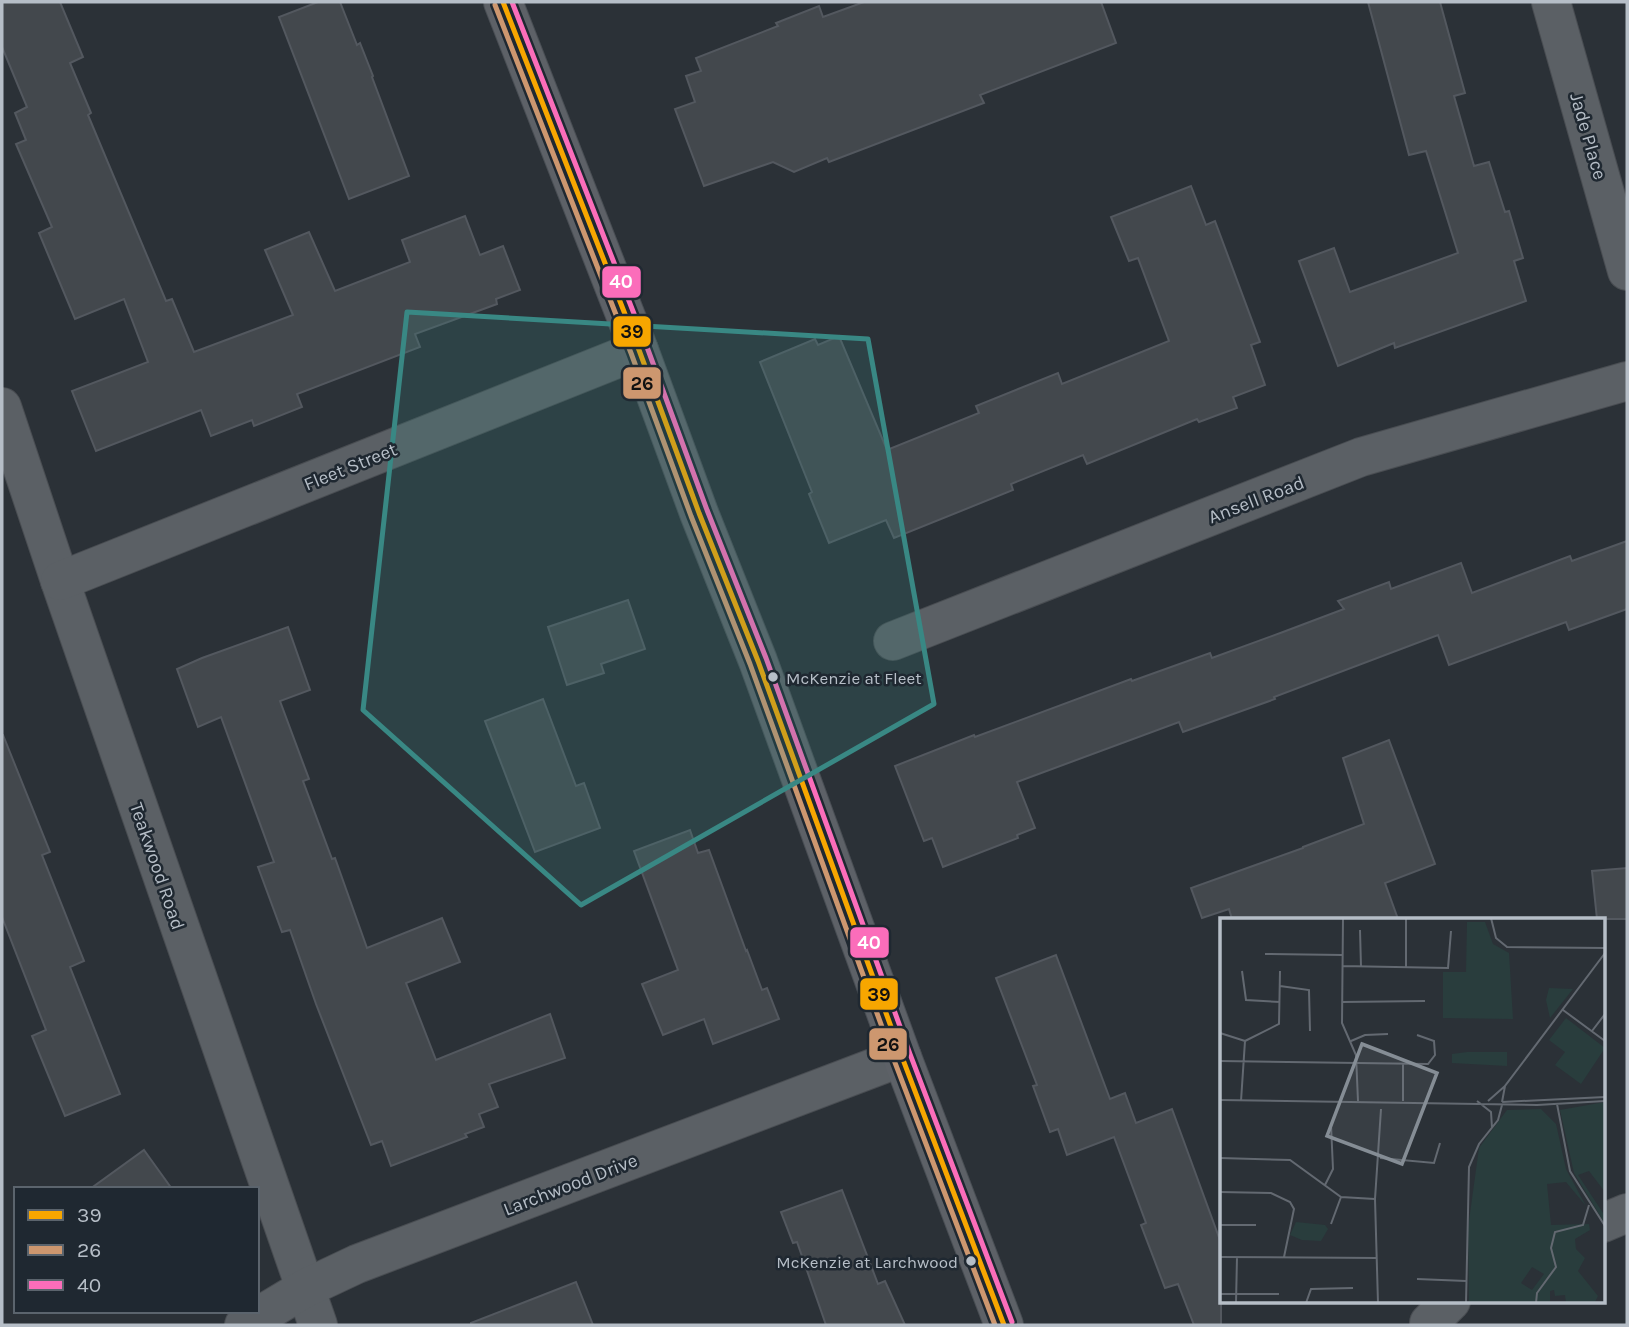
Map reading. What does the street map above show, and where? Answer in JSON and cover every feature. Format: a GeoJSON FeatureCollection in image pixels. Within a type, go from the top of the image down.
{"type":"FeatureCollection","features":[{"type":"Feature","properties":{"kind":"main road"},"geometry":{"type":"LineString","coordinates":[[503,2],[762,673],[902,1057],[1004,1325]]}},
{"type":"Feature","properties":{"kind":"street","name":"Jade Place"},"geometry":{"type":"LineString","coordinates":[[1551,2],[1627,271]]}},
{"type":"Feature","properties":{"kind":"street","name":"Fleet Street"},"geometry":{"type":"LineString","coordinates":[[60,581],[639,350]]}},
{"type":"Feature","properties":{"kind":"street","name":"Ansell Road"},"geometry":{"type":"LineString","coordinates":[[892,641],[1361,457],[1627,382]]}},
{"type":"Feature","properties":{"kind":"street","name":"Teakwood Road"},"geometry":{"type":"LineString","coordinates":[[2,407],[318,1325]]}},
{"type":"Feature","properties":{"kind":"street","name":"Larchwood Drive"},"geometry":{"type":"LineString","coordinates":[[244,1325],[304,1289],[357,1264],[902,1057]]}},
{"type":"Feature","properties":{"kind":"street"},"geometry":{"type":"LineString","coordinates":[[1604,1223],[1627,1213]]}},
{"type":"Feature","properties":{"kind":"highlighted area"},"geometry":{"type":"Polygon","coordinates":[[[407,312],[868,339],[934,704],[581,905],[363,710],[407,312]]]}},
{"type":"Feature","properties":{"kind":"building"},"geometry":{"type":"Polygon","coordinates":[[[2,2],[60,2],[83,57],[70,63],[91,113],[88,115],[166,301],[172,299],[194,352],[293,315],[265,250],[309,232],[335,291],[410,262],[402,240],[465,216],[480,255],[503,246],[520,290],[496,299],[497,304],[415,334],[420,347],[297,394],[302,407],[254,426],[252,420],[211,436],[201,410],[96,451],[72,391],[148,362],[124,299],[75,319],[39,233],[52,227],[16,144],[26,140],[15,113],[27,107],[2,47],[2,2]]]}},
{"type":"Feature","properties":{"kind":"building"},"geometry":{"type":"Polygon","coordinates":[[[318,2],[340,2],[357,45],[360,43],[409,176],[349,199],[279,17],[318,2]]]}},
{"type":"Feature","properties":{"kind":"building"},"geometry":{"type":"Polygon","coordinates":[[[864,2],[1101,2],[1116,43],[980,95],[984,103],[829,162],[827,158],[794,172],[773,162],[704,186],[675,109],[695,102],[686,76],[701,71],[696,58],[778,26],[776,23],[819,6],[823,17],[864,2]]]}},
{"type":"Feature","properties":{"kind":"building"},"geometry":{"type":"Polygon","coordinates":[[[1368,2],[1440,2],[1465,93],[1454,96],[1474,166],[1489,162],[1505,212],[1509,211],[1523,258],[1514,261],[1526,301],[1395,348],[1394,343],[1338,366],[1299,261],[1334,248],[1350,292],[1458,253],[1426,151],[1409,155],[1368,2]]]}},
{"type":"Feature","properties":{"kind":"building"},"geometry":{"type":"Polygon","coordinates":[[[1191,186],[1206,225],[1215,221],[1260,342],[1251,345],[1265,385],[1233,397],[1237,408],[1199,422],[1197,419],[1087,464],[1083,455],[1011,484],[1013,490],[894,538],[886,520],[829,543],[809,494],[812,492],[760,362],[815,339],[818,345],[839,336],[887,450],[979,413],[976,406],[1058,373],[1062,384],[1169,341],[1138,258],[1129,261],[1111,217],[1191,186]]]}},
{"type":"Feature","properties":{"kind":"building"},"geometry":{"type":"Polygon","coordinates":[[[1627,541],[1627,609],[1569,630],[1566,622],[1449,665],[1438,635],[1183,732],[1179,722],[1017,782],[1035,828],[1017,835],[1018,838],[943,867],[932,838],[924,841],[895,766],[1131,679],[1132,681],[1210,653],[1212,658],[1283,632],[1344,609],[1338,601],[1389,582],[1391,589],[1461,563],[1472,593],[1570,556],[1572,561],[1627,541]]]}},
{"type":"Feature","properties":{"kind":"building"},"geometry":{"type":"Polygon","coordinates":[[[628,600],[645,649],[601,664],[604,673],[567,685],[548,627],[628,600]]]}},
{"type":"Feature","properties":{"kind":"building"},"geometry":{"type":"Polygon","coordinates":[[[288,627],[310,690],[280,701],[309,779],[303,781],[332,859],[335,858],[367,948],[442,918],[460,962],[406,983],[436,1060],[550,1014],[565,1058],[489,1084],[498,1107],[479,1114],[484,1127],[465,1134],[467,1137],[391,1166],[382,1141],[371,1145],[290,930],[282,932],[258,867],[274,862],[221,717],[198,727],[177,669],[288,627]]]}},
{"type":"Feature","properties":{"kind":"building"},"geometry":{"type":"Polygon","coordinates":[[[543,699],[576,786],[584,783],[600,828],[535,852],[485,721],[543,699]]]}},
{"type":"Feature","properties":{"kind":"building"},"geometry":{"type":"Polygon","coordinates":[[[2,735],[50,852],[42,855],[84,961],[70,967],[120,1094],[65,1116],[32,1036],[46,1030],[2,917],[2,735]]]}},
{"type":"Feature","properties":{"kind":"building"},"geometry":{"type":"Polygon","coordinates":[[[1389,740],[1435,864],[1385,883],[1398,918],[1232,918],[1229,909],[1202,918],[1191,888],[1364,824],[1343,758],[1389,740]]]}},
{"type":"Feature","properties":{"kind":"building"},"geometry":{"type":"Polygon","coordinates":[[[690,830],[698,853],[709,850],[762,990],[767,988],[779,1019],[713,1044],[704,1019],[663,1035],[642,984],[678,970],[634,851],[690,830]]]}},
{"type":"Feature","properties":{"kind":"building"},"geometry":{"type":"Polygon","coordinates":[[[1627,868],[1627,919],[1597,918],[1592,871],[1627,868]]]}},
{"type":"Feature","properties":{"kind":"building"},"geometry":{"type":"Polygon","coordinates":[[[1056,955],[1110,1099],[1125,1093],[1136,1123],[1172,1109],[1220,1240],[1221,1325],[1194,1325],[1178,1284],[1165,1288],[1141,1225],[1146,1223],[1114,1137],[1067,1155],[1058,1129],[1050,1132],[1033,1086],[1037,1085],[996,978],[1056,955]]]}},
{"type":"Feature","properties":{"kind":"building"},"geometry":{"type":"Polygon","coordinates":[[[144,1150],[171,1187],[93,1187],[144,1150]]]}},
{"type":"Feature","properties":{"kind":"building"},"geometry":{"type":"Polygon","coordinates":[[[842,1190],[878,1284],[885,1281],[905,1325],[826,1325],[797,1242],[793,1243],[781,1212],[842,1190]]]}},
{"type":"Feature","properties":{"kind":"building"},"geometry":{"type":"Polygon","coordinates":[[[576,1282],[593,1325],[471,1325],[471,1323],[576,1282]]]}},
{"type":"Feature","properties":{"kind":"transit line","name":"39"},"geometry":{"type":"LineString","coordinates":[[503,2],[758,661],[902,1057],[1004,1325]]}},
{"type":"Feature","properties":{"kind":"transit line","name":"40"},"geometry":{"type":"LineString","coordinates":[[512,2],[766,658],[910,1054],[1012,1322]]}},
{"type":"Feature","properties":{"kind":"transit line","name":"26"},"geometry":{"type":"LineString","coordinates":[[495,5],[750,664],[894,1060],[995,1325]]}},
{"type":"Feature","properties":{"kind":"place","name":"McKenzie at Fleet"},"geometry":{"type":"Point","coordinates":[773,677]}},
{"type":"Feature","properties":{"kind":"place","name":"McKenzie at Larchwood"},"geometry":{"type":"Point","coordinates":[971,1261]}}]}
